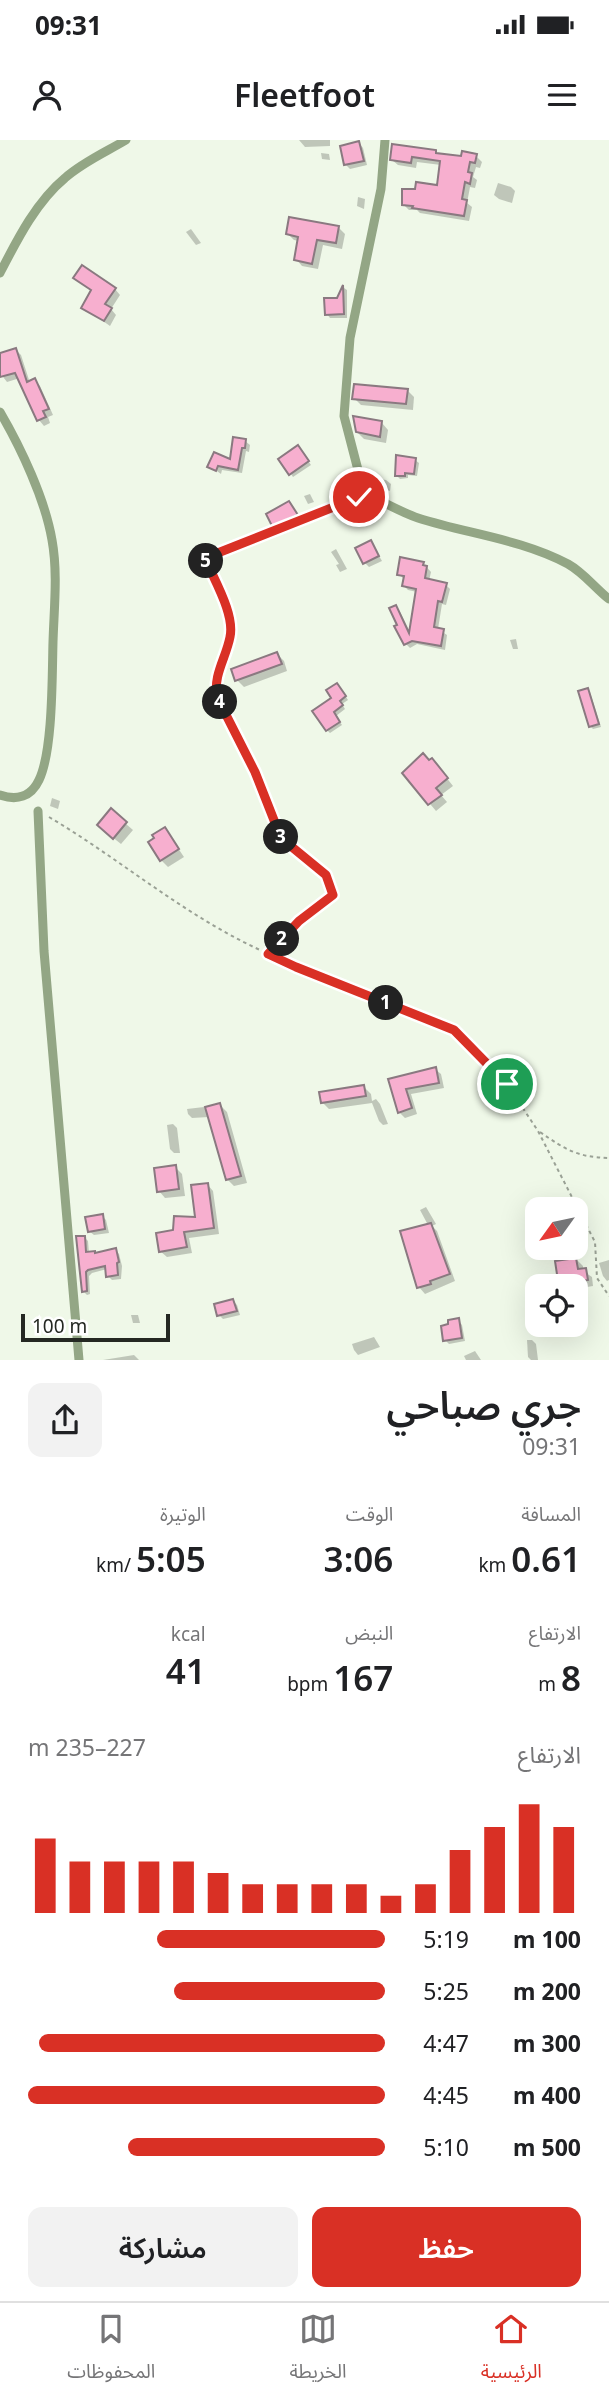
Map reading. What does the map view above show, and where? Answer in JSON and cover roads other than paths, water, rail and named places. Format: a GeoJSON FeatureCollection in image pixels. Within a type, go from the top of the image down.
{"type":"FeatureCollection","features":[{"type":"Feature","properties":{"kind":"street"},"geometry":{"type":"LineString","coordinates":[[0,273],[40,205],[65,178],[126,140]]}},
{"type":"Feature","properties":{"kind":"street"},"geometry":{"type":"LineString","coordinates":[[364,493],[344,416],[350,338],[382,189],[385,140]]}},
{"type":"Feature","properties":{"kind":"street"},"geometry":{"type":"LineString","coordinates":[[0,412],[21,449],[45,515],[52,540],[55,573],[46,758],[39,780],[29,794],[18,799],[0,795]]}},
{"type":"Feature","properties":{"kind":"street"},"geometry":{"type":"LineString","coordinates":[[268,954],[299,921],[333,895],[326,875],[281,838],[255,772],[217,697],[215,684],[231,636],[231,620],[205,558],[291,526],[364,493],[417,517],[496,537],[543,553],[570,565],[609,599]]}},
{"type":"Feature","properties":{"kind":"street"},"geometry":{"type":"LineString","coordinates":[[38,811],[44,951],[79,1360]]}}]}
